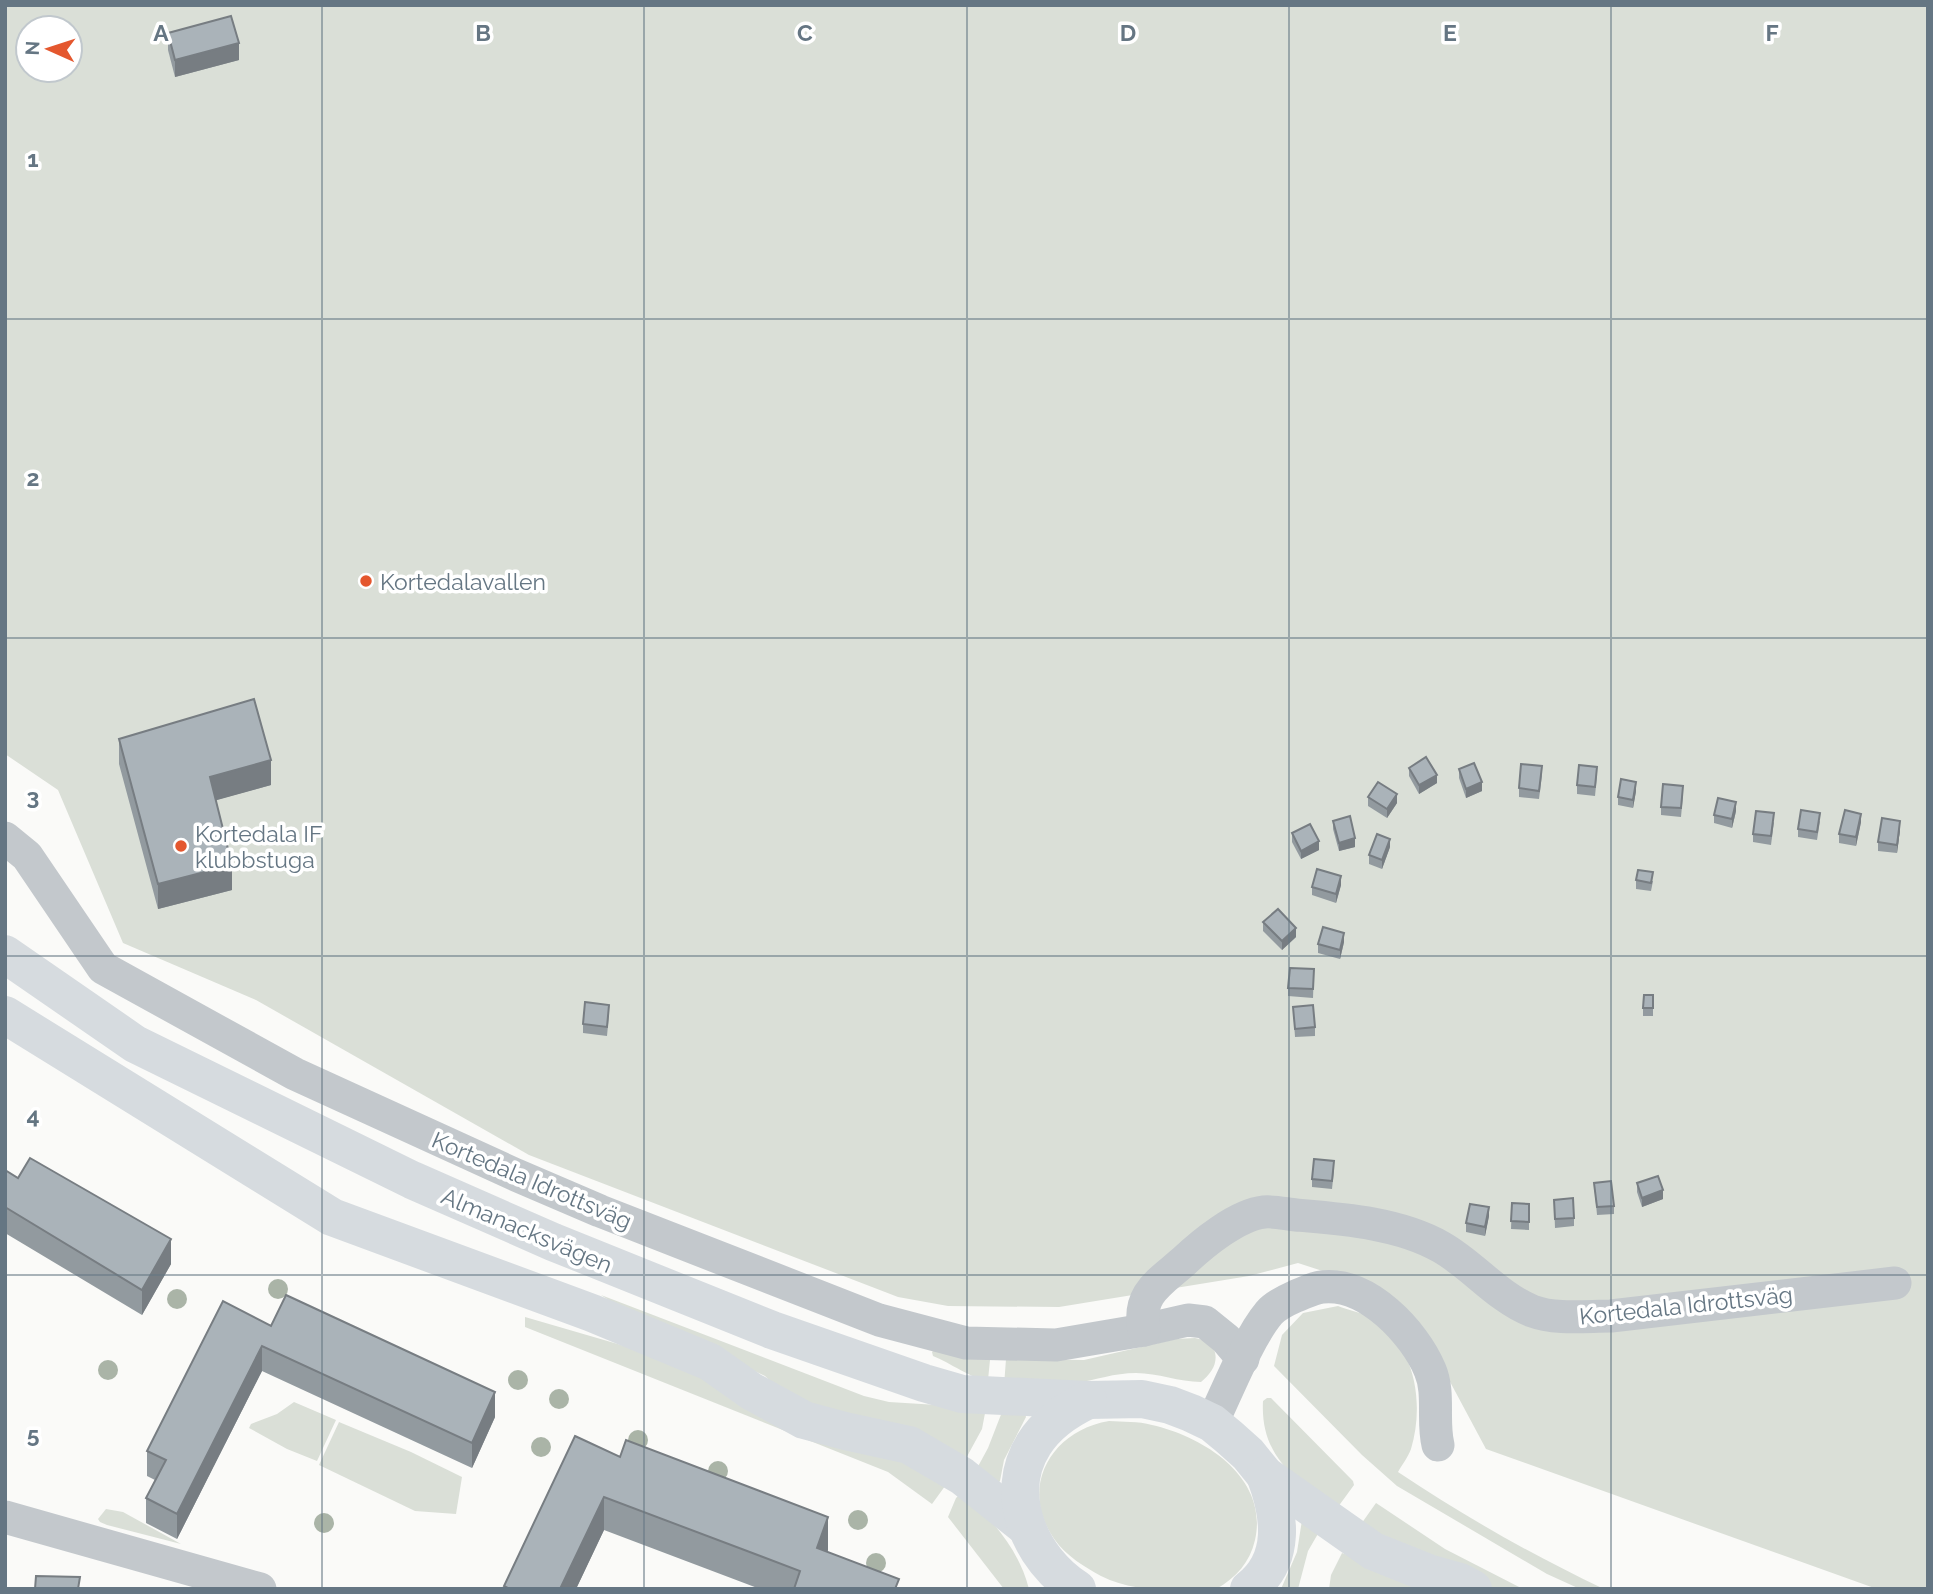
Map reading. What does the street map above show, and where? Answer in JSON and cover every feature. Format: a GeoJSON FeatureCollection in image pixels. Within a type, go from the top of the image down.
{"type":"FeatureCollection","features":[{"type":"Feature","properties":{"kind":"main road","name":"Almanacksvägen"},"geometry":{"type":"LineString","coordinates":[[5,954],[135,1044],[412,1180],[566,1248],[772,1330],[962,1394],[1088,1400],[1142,1399],[1170,1405],[1212,1423],[1248,1454],[1265,1475],[1373,1551],[1473,1589]]}},
{"type":"Feature","properties":{"kind":"main road"},"geometry":{"type":"LineString","coordinates":[[5,1014],[332,1217],[592,1313],[710,1362],[751,1391],[804,1420],[845,1432],[909,1445],[962,1476],[1032,1539],[1057,1574],[1077,1589]]}},
{"type":"Feature","properties":{"kind":"main road"},"geometry":{"type":"LineString","coordinates":[[1032,1539],[1020,1491],[1027,1457],[1047,1427],[1070,1409],[1088,1400]]}},
{"type":"Feature","properties":{"kind":"main road","name":"Almanacksvägen"},"geometry":{"type":"LineString","coordinates":[[1249,1589],[1265,1573],[1277,1541],[1278,1520],[1265,1475]]}},
{"type":"Feature","properties":{"kind":"street","name":"Kortedala Idrottsväg"},"geometry":{"type":"LineString","coordinates":[[5,838],[27,856],[103,968],[295,1074],[528,1180],[879,1321],[923,1333],[966,1343],[1056,1345],[1188,1320],[1205,1322],[1226,1339],[1243,1359]]}},
{"type":"Feature","properties":{"kind":"street","name":"Kortedala Idrottsväg"},"geometry":{"type":"LineString","coordinates":[[1144,1330],[1144,1300],[1161,1281],[1208,1239],[1263,1212],[1345,1220],[1411,1234],[1453,1254],[1509,1299],[1534,1312],[1568,1317],[1611,1316],[1895,1283]]}},
{"type":"Feature","properties":{"kind":"street"},"geometry":{"type":"LineString","coordinates":[[1212,1423],[1243,1359],[1270,1313],[1283,1302],[1320,1287],[1338,1287],[1357,1292],[1379,1306],[1404,1328],[1432,1372],[1438,1445]]}},
{"type":"Feature","properties":{"kind":"street"},"geometry":{"type":"LineString","coordinates":[[5,1517],[260,1589]]}},
{"type":"Feature","properties":{"kind":"street"},"geometry":{"type":"LineString","coordinates":[[1032,1539],[1044,1589]]}},
{"type":"Feature","properties":{"kind":"shaded area"},"geometry":{"type":"Polygon","coordinates":[[[5,5],[1928,5],[1928,1589],[1877,1589],[1486,1449],[1433,1350],[1384,1291],[1298,1263],[1249,1276],[1059,1307],[948,1306],[898,1297],[529,1155],[256,1000],[123,943],[58,790],[5,754],[5,5]]]}},
{"type":"Feature","properties":{"kind":"shaded area"},"geometry":{"type":"Polygon","coordinates":[[[601,1295],[864,1396],[889,1402],[986,1408],[982,1429],[964,1462],[786,1396],[765,1376],[619,1307],[601,1295]]]}},
{"type":"Feature","properties":{"kind":"shaded area"},"geometry":{"type":"Polygon","coordinates":[[[1338,1306],[1370,1317],[1385,1328],[1397,1342],[1413,1375],[1417,1412],[1415,1431],[1411,1449],[1398,1472],[1499,1534],[1604,1589],[1580,1589],[1547,1574],[1397,1486],[1362,1455],[1274,1366],[1282,1335],[1303,1313],[1338,1306]]]}},
{"type":"Feature","properties":{"kind":"shaded area"},"geometry":{"type":"Polygon","coordinates":[[[525,1317],[683,1363],[948,1482],[932,1504],[888,1472],[525,1327],[525,1317]]]}},
{"type":"Feature","properties":{"kind":"shaded area"},"geometry":{"type":"Polygon","coordinates":[[[1195,1338],[1208,1341],[1216,1357],[1210,1373],[1201,1382],[1136,1373],[1067,1384],[1004,1386],[1006,1359],[1084,1360],[1176,1339],[1195,1338]]]}},
{"type":"Feature","properties":{"kind":"shaded area"},"geometry":{"type":"Polygon","coordinates":[[[934,1350],[990,1360],[988,1380],[968,1374],[933,1356],[934,1350]]]}},
{"type":"Feature","properties":{"kind":"shaded area"},"geometry":{"type":"Polygon","coordinates":[[[1271,1398],[1353,1481],[1354,1485],[1335,1511],[1295,1477],[1274,1452],[1264,1421],[1263,1401],[1271,1398]]]}},
{"type":"Feature","properties":{"kind":"shaded area"},"geometry":{"type":"Polygon","coordinates":[[[294,1402],[336,1420],[317,1461],[287,1449],[249,1428],[251,1424],[277,1414],[294,1402]]]}},
{"type":"Feature","properties":{"kind":"shaded area"},"geometry":{"type":"Polygon","coordinates":[[[1002,1412],[1025,1413],[1026,1417],[1004,1460],[1000,1481],[995,1486],[975,1472],[1002,1412]]]}},
{"type":"Feature","properties":{"kind":"shaded area"},"geometry":{"type":"Polygon","coordinates":[[[1109,1421],[1147,1424],[1192,1439],[1212,1450],[1243,1480],[1252,1498],[1257,1518],[1255,1540],[1246,1562],[1223,1585],[1216,1589],[1187,1590],[1129,1586],[1101,1576],[1059,1546],[1044,1521],[1040,1501],[1040,1483],[1046,1465],[1056,1450],[1070,1437],[1088,1427],[1109,1421]]]}},
{"type":"Feature","properties":{"kind":"shaded area"},"geometry":{"type":"Polygon","coordinates":[[[339,1422],[462,1477],[456,1514],[415,1511],[319,1465],[339,1422]]]}},
{"type":"Feature","properties":{"kind":"shaded area"},"geometry":{"type":"Polygon","coordinates":[[[963,1491],[1011,1547],[1029,1589],[1004,1589],[948,1517],[956,1498],[963,1491]]]}},
{"type":"Feature","properties":{"kind":"shaded area"},"geometry":{"type":"Polygon","coordinates":[[[1376,1503],[1445,1549],[1523,1589],[1494,1589],[1483,1581],[1359,1527],[1376,1503]]]}},
{"type":"Feature","properties":{"kind":"shaded area"},"geometry":{"type":"Polygon","coordinates":[[[106,1509],[123,1512],[181,1544],[100,1522],[98,1519],[106,1509]]]}},
{"type":"Feature","properties":{"kind":"shaded area"},"geometry":{"type":"Polygon","coordinates":[[[1302,1520],[1319,1532],[1308,1551],[1298,1589],[1281,1589],[1297,1552],[1302,1520]]]}},
{"type":"Feature","properties":{"kind":"shaded area"},"geometry":{"type":"Polygon","coordinates":[[[1342,1553],[1442,1589],[1329,1589],[1331,1575],[1342,1553]]]}},
{"type":"Feature","properties":{"kind":"building"},"geometry":{"type":"Polygon","coordinates":[[[231,16],[239,43],[175,60],[168,33],[231,16]]]}},
{"type":"Feature","properties":{"kind":"building","name":"Kortedala IF klubbstuga"},"geometry":{"type":"Polygon","coordinates":[[[254,699],[271,760],[210,777],[232,865],[158,884],[119,739],[254,699]]]}},
{"type":"Feature","properties":{"kind":"building"},"geometry":{"type":"Polygon","coordinates":[[[1426,757],[1437,775],[1419,785],[1409,768],[1426,757]]]}},
{"type":"Feature","properties":{"kind":"building"},"geometry":{"type":"Polygon","coordinates":[[[1474,763],[1482,782],[1466,789],[1459,769],[1474,763]]]}},
{"type":"Feature","properties":{"kind":"building"},"geometry":{"type":"Polygon","coordinates":[[[1521,764],[1542,766],[1539,791],[1519,788],[1521,764]]]}},
{"type":"Feature","properties":{"kind":"building"},"geometry":{"type":"Polygon","coordinates":[[[1579,765],[1597,767],[1595,787],[1577,785],[1579,765]]]}},
{"type":"Feature","properties":{"kind":"building"},"geometry":{"type":"Polygon","coordinates":[[[1621,779],[1636,782],[1633,800],[1618,797],[1621,779]]]}},
{"type":"Feature","properties":{"kind":"building"},"geometry":{"type":"Polygon","coordinates":[[[1378,782],[1397,794],[1387,809],[1368,797],[1378,782]]]}},
{"type":"Feature","properties":{"kind":"building"},"geometry":{"type":"Polygon","coordinates":[[[1663,784],[1683,786],[1681,808],[1661,807],[1663,784]]]}},
{"type":"Feature","properties":{"kind":"building"},"geometry":{"type":"Polygon","coordinates":[[[1718,798],[1736,802],[1732,819],[1714,815],[1718,798]]]}},
{"type":"Feature","properties":{"kind":"building"},"geometry":{"type":"Polygon","coordinates":[[[1801,810],[1820,813],[1817,832],[1798,829],[1801,810]]]}},
{"type":"Feature","properties":{"kind":"building"},"geometry":{"type":"Polygon","coordinates":[[[1845,810],[1861,814],[1856,837],[1839,834],[1845,810]]]}},
{"type":"Feature","properties":{"kind":"building"},"geometry":{"type":"Polygon","coordinates":[[[1756,811],[1774,813],[1771,836],[1753,834],[1756,811]]]}},
{"type":"Feature","properties":{"kind":"building"},"geometry":{"type":"Polygon","coordinates":[[[1350,816],[1355,838],[1339,843],[1333,821],[1350,816]]]}},
{"type":"Feature","properties":{"kind":"building"},"geometry":{"type":"Polygon","coordinates":[[[1882,818],[1900,821],[1897,845],[1878,842],[1882,818]]]}},
{"type":"Feature","properties":{"kind":"building"},"geometry":{"type":"Polygon","coordinates":[[[1310,824],[1319,841],[1301,851],[1292,833],[1310,824]]]}},
{"type":"Feature","properties":{"kind":"building"},"geometry":{"type":"Polygon","coordinates":[[[1377,834],[1390,839],[1382,860],[1369,855],[1377,834]]]}},
{"type":"Feature","properties":{"kind":"building"},"geometry":{"type":"Polygon","coordinates":[[[1317,869],[1341,876],[1336,894],[1312,887],[1317,869]]]}},
{"type":"Feature","properties":{"kind":"building"},"geometry":{"type":"Polygon","coordinates":[[[1638,870],[1653,872],[1651,883],[1636,880],[1638,870]]]}},
{"type":"Feature","properties":{"kind":"building"},"geometry":{"type":"Polygon","coordinates":[[[1278,909],[1296,928],[1282,941],[1263,922],[1278,909]]]}},
{"type":"Feature","properties":{"kind":"building"},"geometry":{"type":"Polygon","coordinates":[[[1323,927],[1344,933],[1340,950],[1318,944],[1323,927]]]}},
{"type":"Feature","properties":{"kind":"building"},"geometry":{"type":"Polygon","coordinates":[[[1290,968],[1314,969],[1313,989],[1288,988],[1290,968]]]}},
{"type":"Feature","properties":{"kind":"building"},"geometry":{"type":"Polygon","coordinates":[[[1644,995],[1653,995],[1653,1008],[1643,1008],[1644,995]]]}},
{"type":"Feature","properties":{"kind":"building"},"geometry":{"type":"Polygon","coordinates":[[[585,1002],[609,1005],[607,1027],[583,1024],[585,1002]]]}},
{"type":"Feature","properties":{"kind":"building"},"geometry":{"type":"Polygon","coordinates":[[[1313,1005],[1315,1027],[1295,1029],[1293,1007],[1313,1005]]]}},
{"type":"Feature","properties":{"kind":"building"},"geometry":{"type":"Polygon","coordinates":[[[30,1158],[171,1239],[142,1290],[5,1207],[5,1170],[18,1178],[30,1158]]]}},
{"type":"Feature","properties":{"kind":"building"},"geometry":{"type":"Polygon","coordinates":[[[1314,1159],[1334,1161],[1332,1181],[1312,1179],[1314,1159]]]}},
{"type":"Feature","properties":{"kind":"building"},"geometry":{"type":"Polygon","coordinates":[[[1658,1176],[1663,1190],[1642,1198],[1637,1183],[1658,1176]]]}},
{"type":"Feature","properties":{"kind":"building"},"geometry":{"type":"Polygon","coordinates":[[[1611,1181],[1614,1206],[1597,1207],[1594,1183],[1611,1181]]]}},
{"type":"Feature","properties":{"kind":"building"},"geometry":{"type":"Polygon","coordinates":[[[1573,1198],[1574,1218],[1555,1219],[1554,1200],[1573,1198]]]}},
{"type":"Feature","properties":{"kind":"building"},"geometry":{"type":"Polygon","coordinates":[[[1512,1203],[1529,1204],[1529,1222],[1511,1221],[1512,1203]]]}},
{"type":"Feature","properties":{"kind":"building"},"geometry":{"type":"Polygon","coordinates":[[[1470,1204],[1489,1207],[1485,1227],[1466,1223],[1470,1204]]]}},
{"type":"Feature","properties":{"kind":"building"},"geometry":{"type":"Polygon","coordinates":[[[286,1295],[495,1392],[472,1443],[262,1346],[177,1514],[146,1498],[166,1460],[147,1451],[223,1301],[271,1326],[286,1295]]]}},
{"type":"Feature","properties":{"kind":"building"},"geometry":{"type":"Polygon","coordinates":[[[575,1436],[620,1457],[626,1440],[828,1517],[817,1548],[899,1579],[895,1589],[794,1589],[800,1571],[604,1497],[560,1589],[510,1589],[504,1586],[575,1436]]]}},
{"type":"Feature","properties":{"kind":"building"},"geometry":{"type":"Polygon","coordinates":[[[36,1576],[80,1577],[78,1589],[35,1589],[36,1576]]]}},
{"type":"Feature","properties":{"kind":"place","name":"Kortedalavallen"},"geometry":{"type":"Point","coordinates":[366,581]}},
{"type":"Feature","properties":{"kind":"place","name":"Kortedala IF klubbstuga"},"geometry":{"type":"Point","coordinates":[181,846]}}]}
